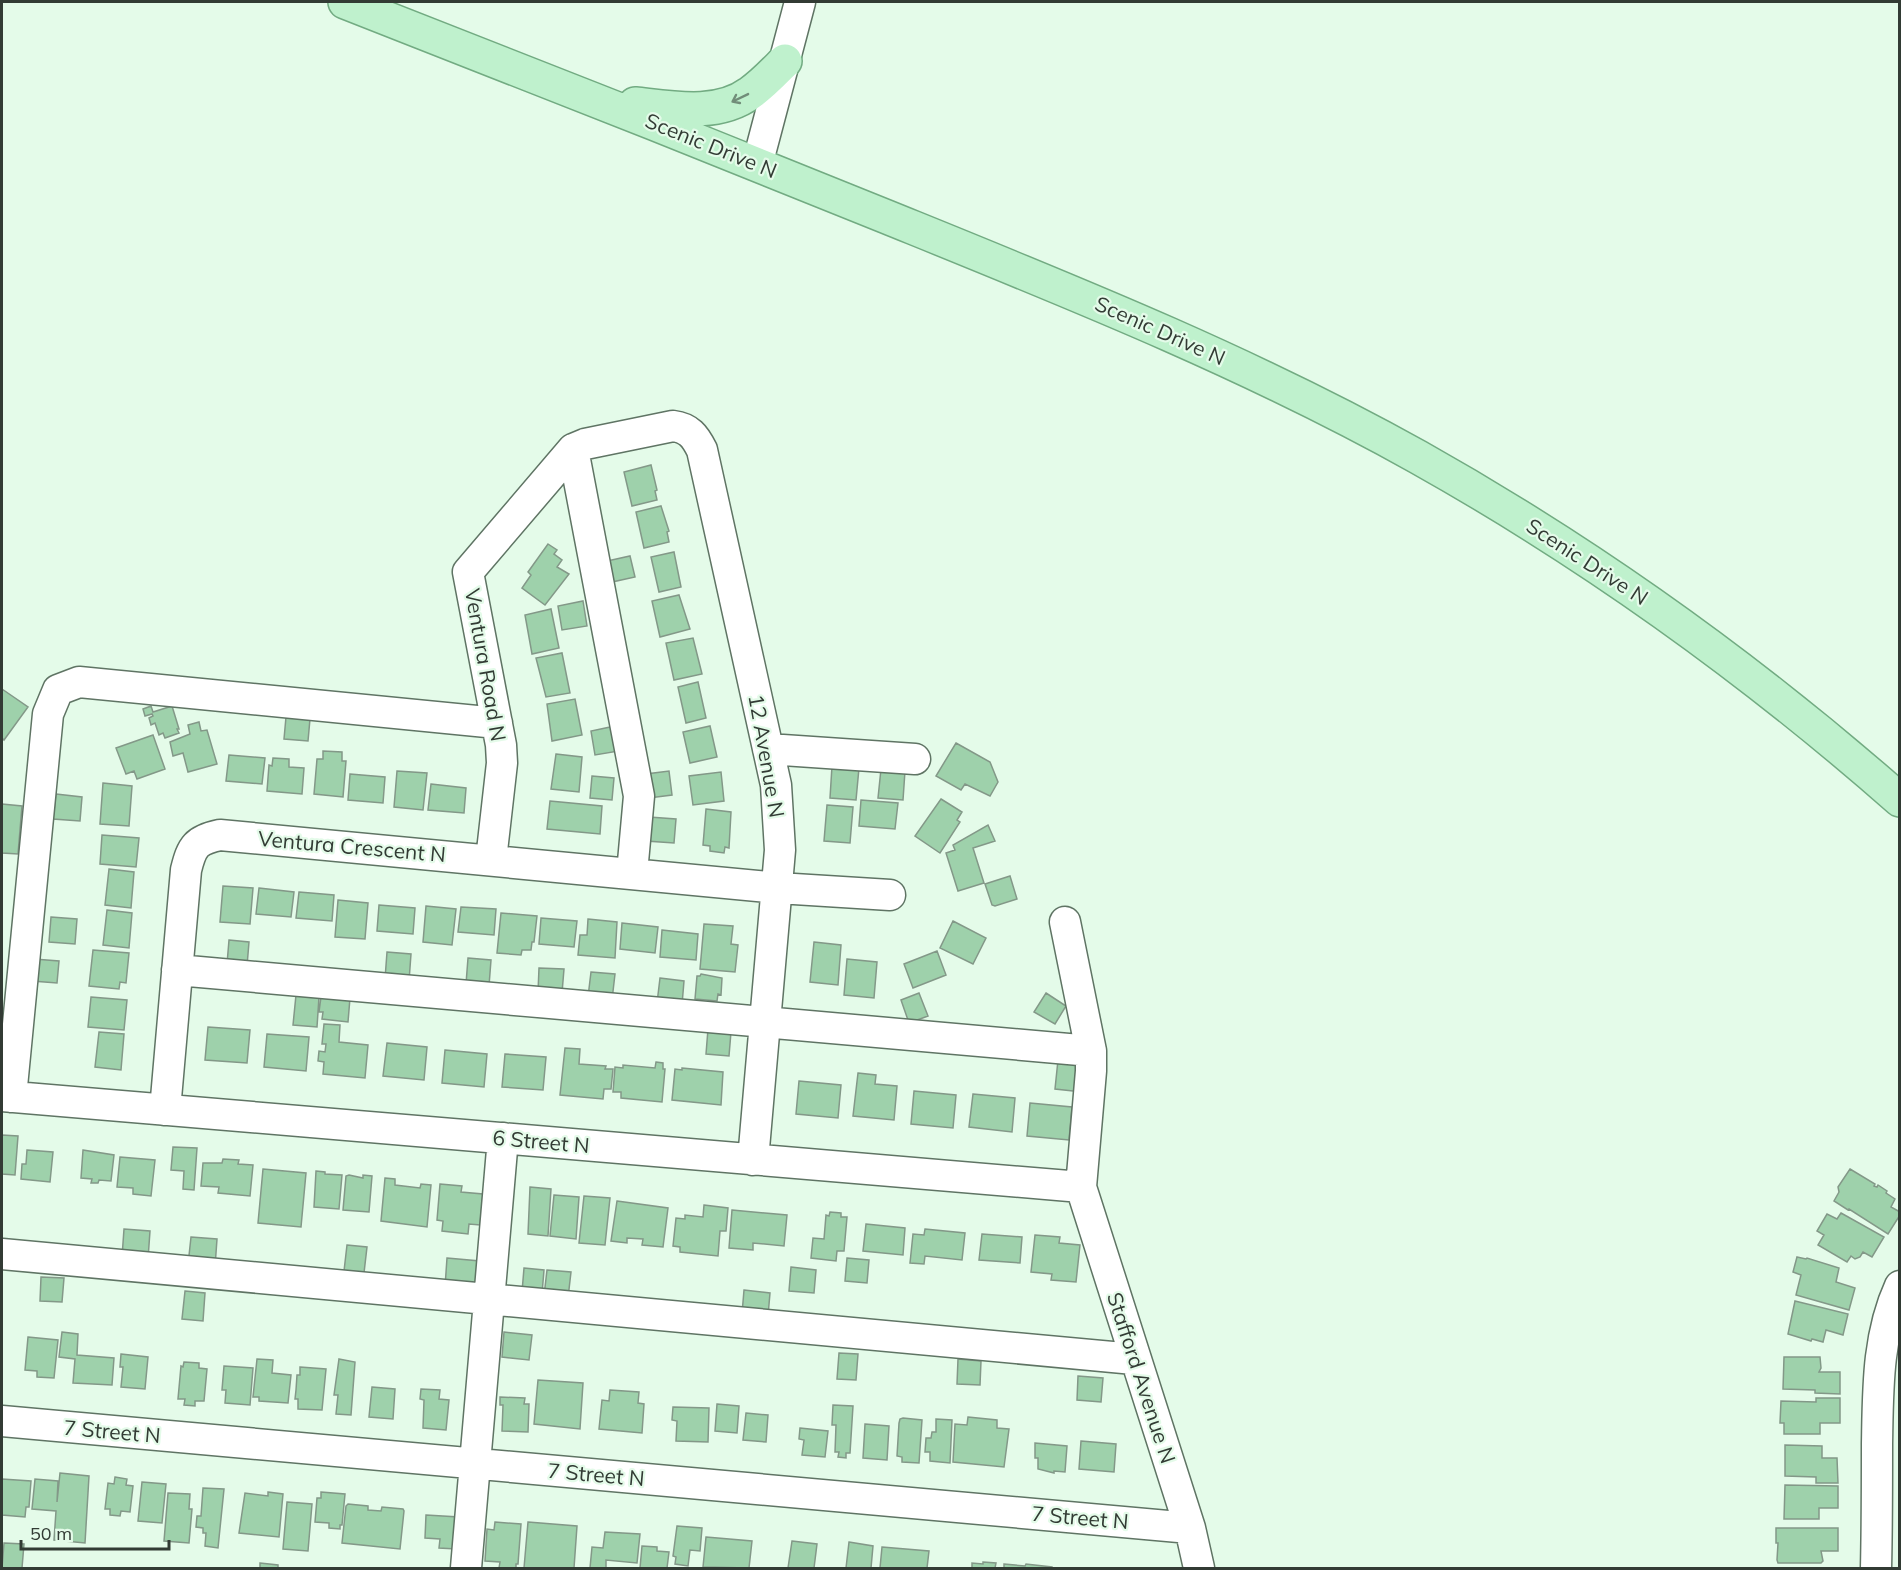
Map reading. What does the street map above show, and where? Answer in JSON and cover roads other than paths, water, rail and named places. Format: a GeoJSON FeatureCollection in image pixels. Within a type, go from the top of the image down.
{"type":"FeatureCollection","features":[{"type":"Feature","properties":{"kind":"main road","name":"Scenic Drive N"},"geometry":{"type":"LineString","coordinates":[[345,2],[598,99],[1167,332],[1254,373],[1418,457],[1620,580],[1769,690],[1851,757],[1899,800]]}},
{"type":"Feature","properties":{"kind":"main road"},"geometry":{"type":"LineString","coordinates":[[598,99],[674,108],[712,108],[748,95],[785,61]]}},
{"type":"Feature","properties":{"kind":"street"},"geometry":{"type":"LineString","coordinates":[[757,165],[800,2]]}},
{"type":"Feature","properties":{"kind":"street","name":"12 Avenue N"},"geometry":{"type":"LineString","coordinates":[[573,449],[585,444],[673,426],[682,427],[691,432],[702,450],[776,785],[779,819],[778,888],[753,1160]]}},
{"type":"Feature","properties":{"kind":"street"},"geometry":{"type":"LineString","coordinates":[[573,449],[639,796],[632,873]]}},
{"type":"Feature","properties":{"kind":"street","name":"Ventura Road N"},"geometry":{"type":"LineString","coordinates":[[492,860],[502,763],[468,572],[573,449]]}},
{"type":"Feature","properties":{"kind":"street"},"geometry":{"type":"LineString","coordinates":[[6,1096],[48,714],[58,690],[79,682],[496,723]]}},
{"type":"Feature","properties":{"kind":"street"},"geometry":{"type":"LineString","coordinates":[[768,749],[915,759]]}},
{"type":"Feature","properties":{"kind":"street","name":"Ventura Crescent N"},"geometry":{"type":"LineString","coordinates":[[165,1110],[186,870],[190,854],[199,841],[208,837],[220,835],[778,888],[890,896]]}},
{"type":"Feature","properties":{"kind":"street"},"geometry":{"type":"LineString","coordinates":[[1065,922],[1091,1051],[1092,1071],[1081,1187]]}},
{"type":"Feature","properties":{"kind":"street"},"geometry":{"type":"LineString","coordinates":[[177,970],[1091,1051]]}},
{"type":"Feature","properties":{"kind":"street","name":"6 Street N"},"geometry":{"type":"LineString","coordinates":[[6,1096],[1081,1187]]}},
{"type":"Feature","properties":{"kind":"street"},"geometry":{"type":"LineString","coordinates":[[466,1569],[503,1138]]}},
{"type":"Feature","properties":{"kind":"street","name":"Stafford Avenue N"},"geometry":{"type":"LineString","coordinates":[[1081,1187],[1134,1359],[1190,1528],[1199,1569]]}},
{"type":"Feature","properties":{"kind":"street"},"geometry":{"type":"LineString","coordinates":[[2,1254],[489,1301],[1134,1359]]}},
{"type":"Feature","properties":{"kind":"street"},"geometry":{"type":"LineString","coordinates":[[1876,1569],[1878,1379],[1884,1330],[1899,1286]]}},
{"type":"Feature","properties":{"kind":"street","name":"7 Street N"},"geometry":{"type":"LineString","coordinates":[[2,1421],[1190,1528]]}}]}
